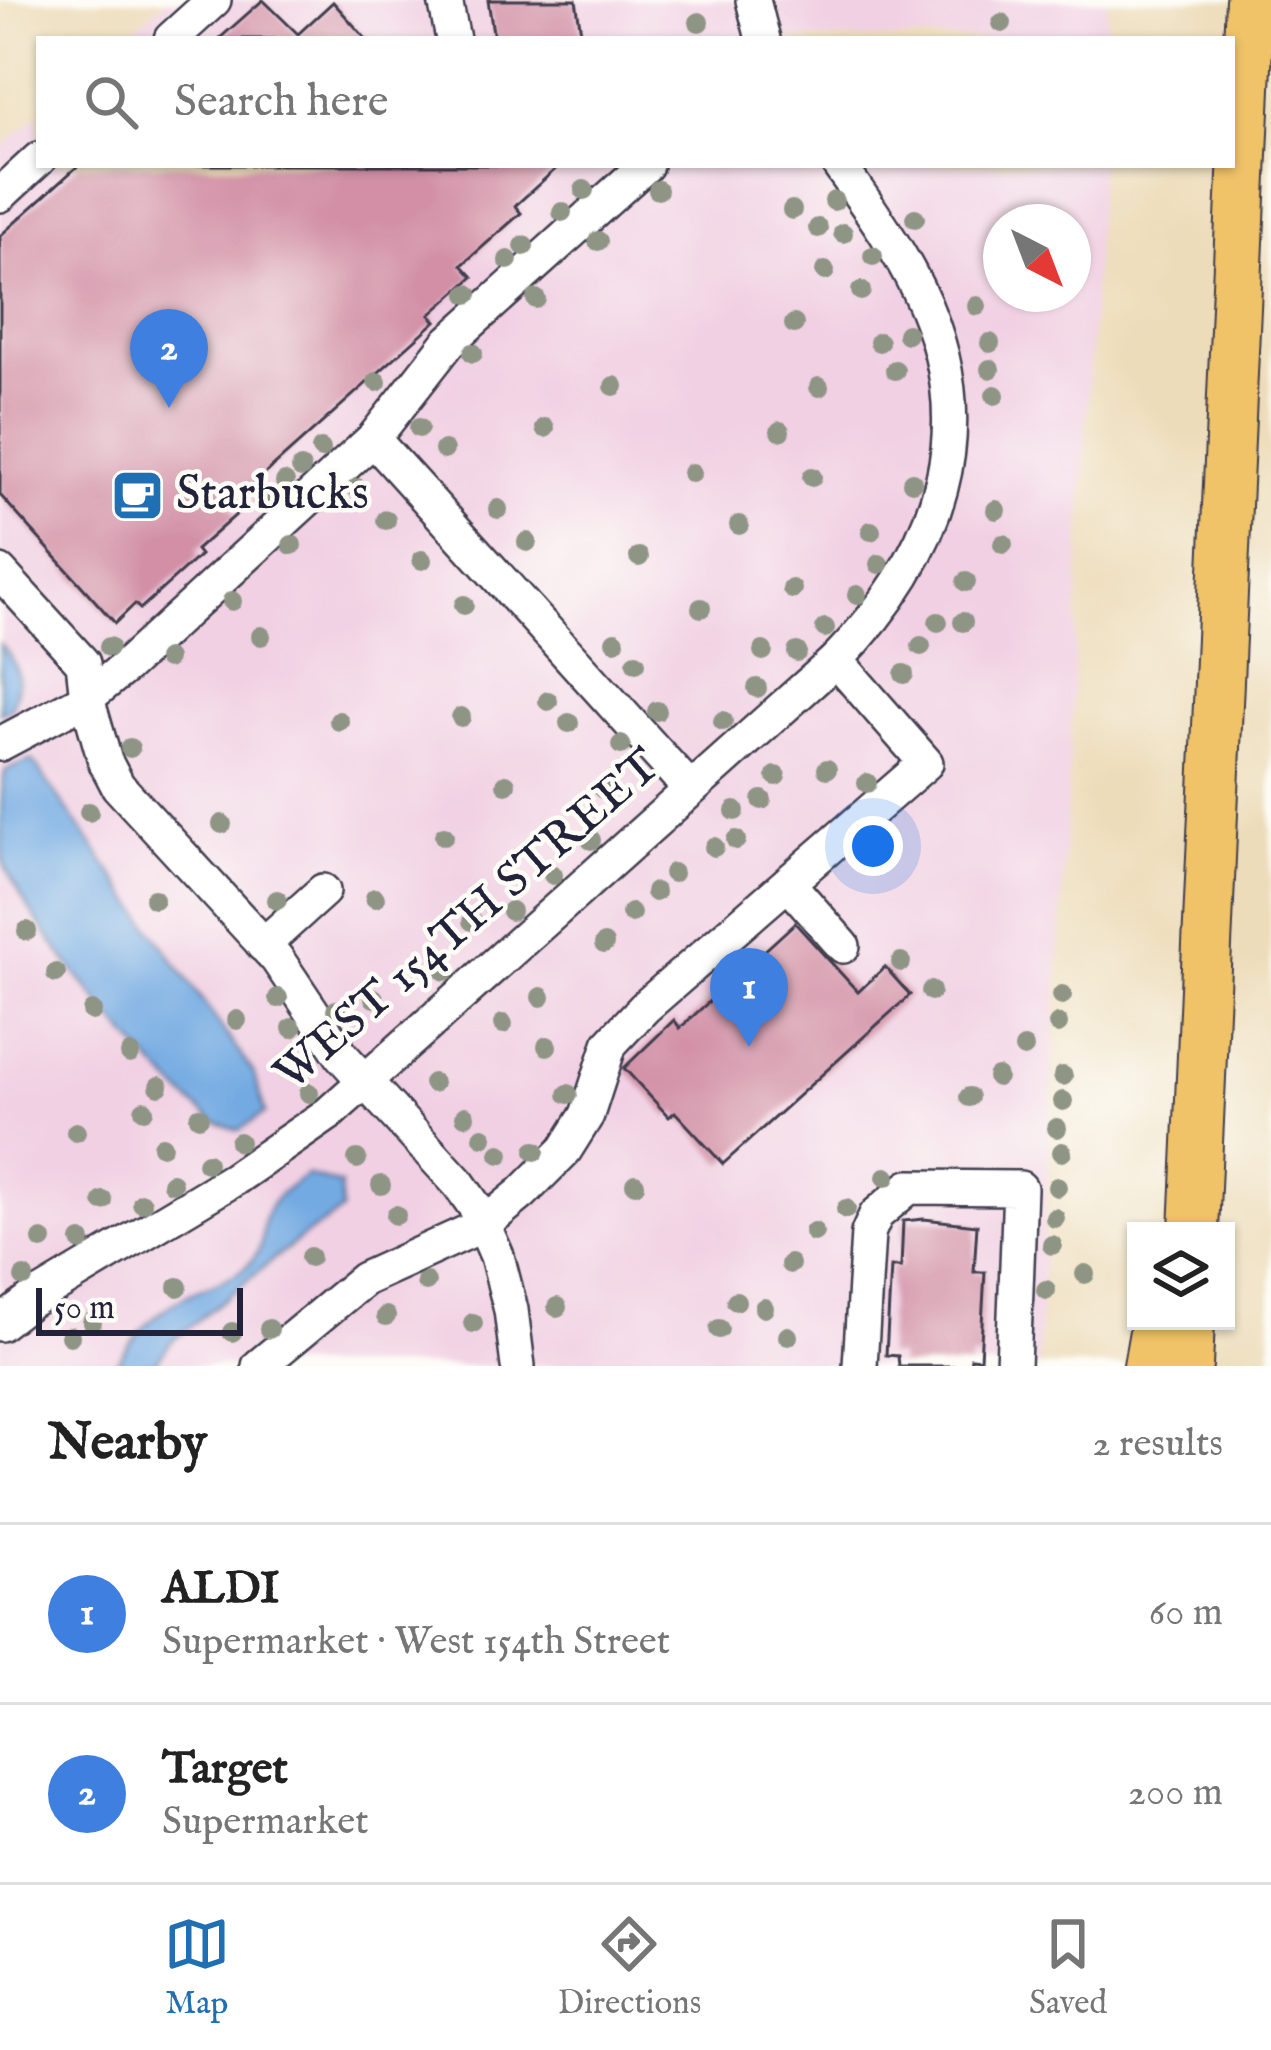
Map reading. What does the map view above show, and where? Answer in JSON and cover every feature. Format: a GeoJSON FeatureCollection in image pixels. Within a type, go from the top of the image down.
{"type":"FeatureCollection","features":[{"type":"Feature","properties":{"kind":"highway"},"geometry":{"type":"LineString","coordinates":[[1194,1222],[1250,0]]}},
{"type":"Feature","properties":{"kind":"highway"},"geometry":{"type":"LineString","coordinates":[[1172,1222],[1202,1039]]}},
{"type":"Feature","properties":{"kind":"highway"},"geometry":{"type":"LineString","coordinates":[[1148,1366],[1154,1330]]}},
{"type":"Feature","properties":{"kind":"highway"},"geometry":{"type":"LineString","coordinates":[[1188,1366],[1190,1330]]}},
{"type":"Feature","properties":{"kind":"street"},"geometry":{"type":"LineString","coordinates":[[174,36],[214,0]]}},
{"type":"Feature","properties":{"kind":"street"},"geometry":{"type":"LineString","coordinates":[[445,0],[452,36]]}},
{"type":"Feature","properties":{"kind":"street"},"geometry":{"type":"LineString","coordinates":[[753,0],[763,36]]}},
{"type":"Feature","properties":{"kind":"street"},"geometry":{"type":"LineString","coordinates":[[0,195],[36,162]]}},
{"type":"Feature","properties":{"kind":"street"},"geometry":{"type":"LineString","coordinates":[[0,744],[87,698],[124,668],[373,439],[449,342],[643,168]]}},
{"type":"Feature","properties":{"kind":"street","name":"WEST 154TH STREET"},"geometry":{"type":"LineString","coordinates":[[0,1324],[284,1146],[364,1082],[836,660],[892,595],[934,519],[948,451],[950,412],[945,372],[919,292],[879,221],[840,168]]}},
{"type":"Feature","properties":{"kind":"street"},"geometry":{"type":"LineString","coordinates":[[373,439],[690,790]]}},
{"type":"Feature","properties":{"kind":"street"},"geometry":{"type":"LineString","coordinates":[[0,572],[83,662],[87,698],[105,761],[118,786],[263,944],[364,1082],[459,1184],[497,1256],[511,1310],[518,1366]]}},
{"type":"Feature","properties":{"kind":"street"},"geometry":{"type":"LineString","coordinates":[[259,1366],[364,1279],[483,1225],[565,1150],[586,1115],[610,1044],[645,1007],[926,763],[836,660]]}},
{"type":"Feature","properties":{"kind":"street"},"geometry":{"type":"LineString","coordinates":[[788,883],[843,946]]}},
{"type":"Feature","properties":{"kind":"street"},"geometry":{"type":"LineString","coordinates":[[263,944],[323,891]]}},
{"type":"Feature","properties":{"kind":"street"},"geometry":{"type":"LineString","coordinates":[[860,1366],[868,1233],[876,1215],[909,1187],[931,1187],[1020,1188],[1013,1366]]}},
{"type":"Feature","properties":{"kind":"shaded area"},"geometry":{"type":"Polygon","coordinates":[[[166,0],[1108,0],[1106,36],[126,36],[166,0]]]}},
{"type":"Feature","properties":{"kind":"shaded area"},"geometry":{"type":"Polygon","coordinates":[[[36,117],[36,168],[1100,168],[1038,1366],[0,1366],[0,149],[36,117]]]}},
{"type":"Feature","properties":{"kind":"water"},"geometry":{"type":"Polygon","coordinates":[[[0,644],[12,659],[18,681],[11,708],[0,713],[0,644]]]}},
{"type":"Feature","properties":{"kind":"water"},"geometry":{"type":"Polygon","coordinates":[[[32,760],[253,1072],[265,1113],[239,1130],[213,1120],[160,1071],[66,961],[17,890],[3,862],[3,781],[5,771],[32,760]]]}},
{"type":"Feature","properties":{"kind":"water"},"geometry":{"type":"Polygon","coordinates":[[[307,1175],[340,1185],[342,1211],[299,1239],[172,1341],[153,1366],[115,1366],[138,1334],[166,1308],[248,1265],[260,1247],[269,1208],[307,1175]]]}},
{"type":"Feature","properties":{"kind":"building"},"geometry":{"type":"Polygon","coordinates":[[[263,0],[298,34],[333,2],[363,36],[222,36],[263,0]]]}},
{"type":"Feature","properties":{"kind":"building"},"geometry":{"type":"Polygon","coordinates":[[[488,0],[576,0],[582,36],[494,36],[488,0]]]}},
{"type":"Feature","properties":{"kind":"building"},"geometry":{"type":"Polygon","coordinates":[[[76,168],[557,168],[515,206],[521,213],[462,265],[473,277],[430,315],[436,321],[229,506],[237,514],[196,550],[200,555],[140,609],[135,604],[115,623],[0,495],[0,236],[76,168]]]}},
{"type":"Feature","properties":{"kind":"building"},"geometry":{"type":"Polygon","coordinates":[[[795,923],[858,992],[885,967],[910,995],[723,1164],[675,1112],[669,1117],[624,1068],[674,1020],[680,1028],[795,923]]]}},
{"type":"Feature","properties":{"kind":"building"},"geometry":{"type":"Polygon","coordinates":[[[903,1221],[977,1225],[974,1272],[985,1272],[980,1359],[971,1358],[970,1366],[899,1366],[898,1356],[886,1355],[891,1267],[901,1267],[903,1221]]]}},
{"type":"Feature","properties":{"kind":"place","name":"Target"},"geometry":{"type":"Point","coordinates":[169,408]}},
{"type":"Feature","properties":{"kind":"place","name":"Starbucks"},"geometry":{"type":"Point","coordinates":[137,495]}},
{"type":"Feature","properties":{"kind":"place","name":"ALDI"},"geometry":{"type":"Point","coordinates":[749,1047]}}]}
